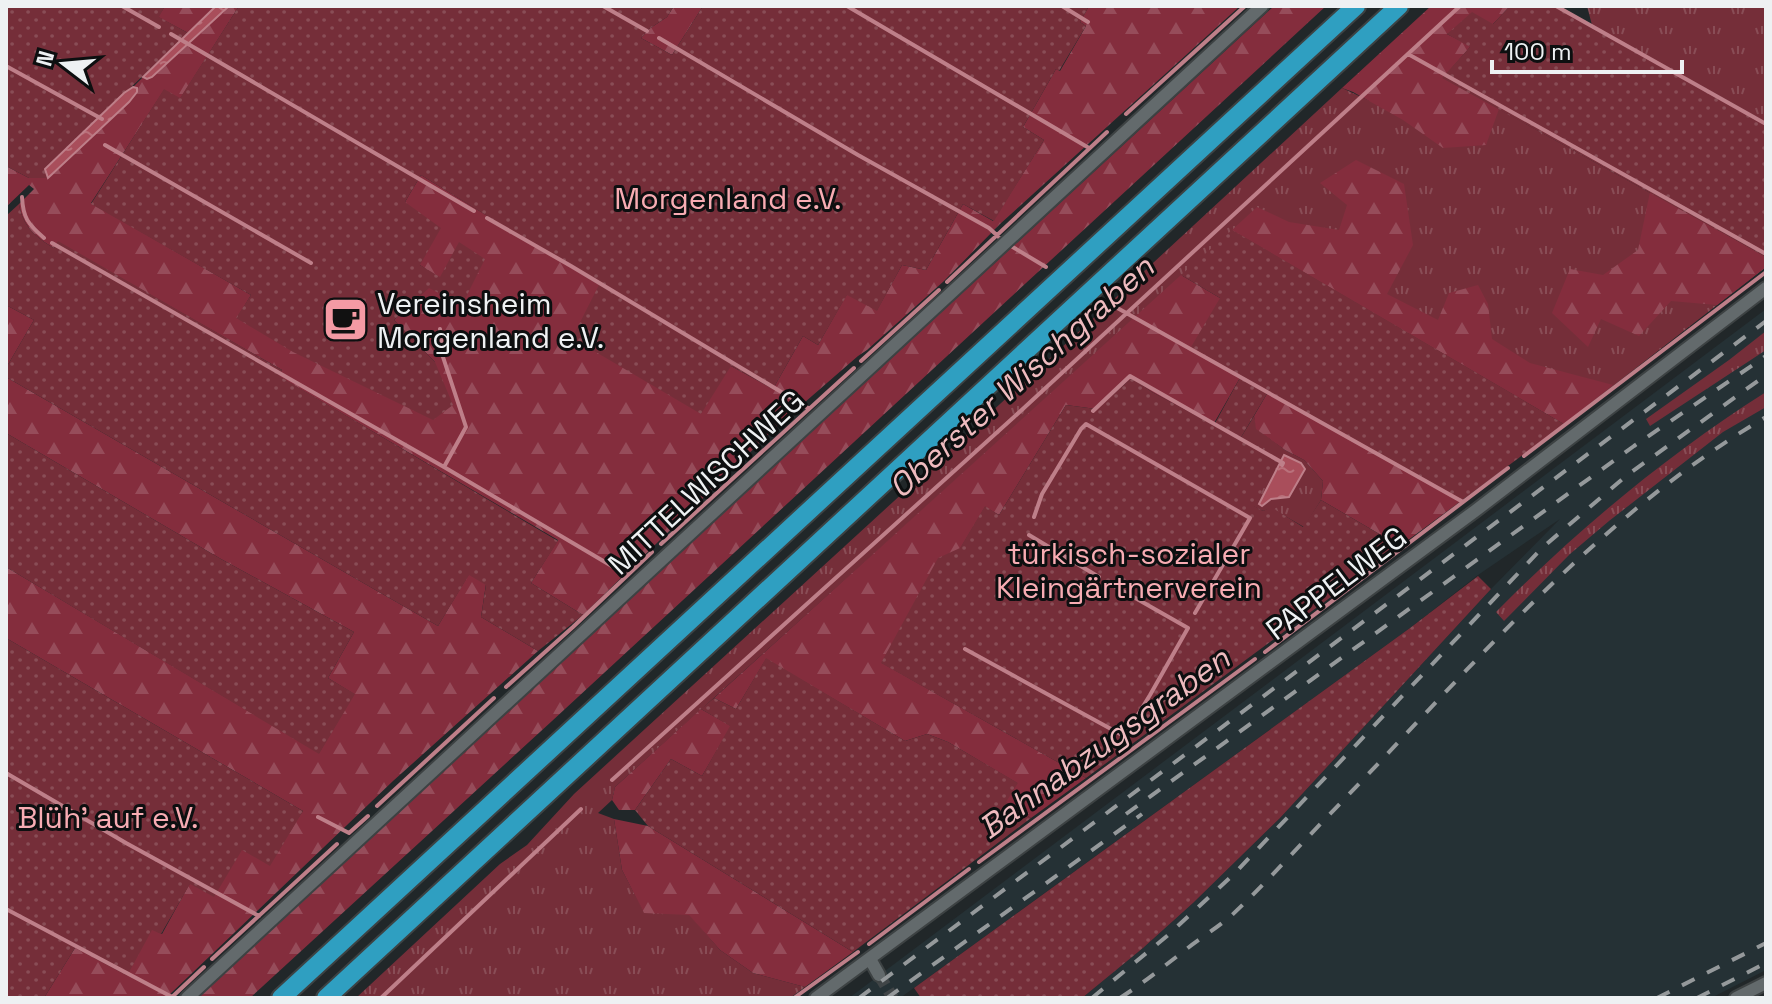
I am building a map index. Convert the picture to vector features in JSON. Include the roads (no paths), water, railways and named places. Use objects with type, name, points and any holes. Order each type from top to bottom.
[{"type":"highway","points":[[281,998],[1356,6]]},
{"type":"highway","points":[[326,998],[1399,6]]},
{"type":"street","name":"MITTELWISCHWEG","points":[[187,998],[1262,6]]},
{"type":"street","name":"PAPPELWEG","points":[[816,998],[1463,520],[1766,288]]},
{"type":"street","points":[[870,959],[879,975]]},
{"type":"street","points":[[1736,998],[1766,983]]},
{"type":"water","points":[[216,6],[229,6],[152,77],[143,77]]},
{"type":"water","points":[[133,87],[137,88],[137,92],[129,102],[48,178],[45,169]]},
{"type":"water","points":[[1284,455],[1301,463],[1305,469],[1289,497],[1271,499],[1262,506],[1259,504]]},
{"type":"waterway","points":[[122,6],[159,27]]},
{"type":"waterway","points":[[603,6],[647,31]]},
{"type":"waterway","points":[[847,6],[1089,148]]},
{"type":"waterway","points":[[1062,6],[1088,22]]},
{"type":"waterway","points":[[1126,114],[1245,6]]},
{"type":"waterway","name":"Oberster Wischgraben","points":[[612,780],[1014,417],[1460,6]]},
{"type":"waterway","points":[[1556,6],[1766,124]]},
{"type":"waterway","points":[[171,34],[474,211]]},
{"type":"waterway","points":[[659,38],[989,228],[1001,239]]},
{"type":"waterway","points":[[1408,54],[1766,254]]},
{"type":"waterway","points":[[6,66],[102,119]]},
{"type":"waterway","points":[[947,282],[1107,132]]},
{"type":"waterway","points":[[105,145],[311,263]]},
{"type":"waterway","points":[[22,197],[27,220],[44,238]]},
{"type":"waterway","points":[[487,218],[808,408]]},
{"type":"waterway","points":[[52,243],[627,575]]},
{"type":"waterway","points":[[1011,246],[1046,267]]},
{"type":"waterway","name":"Bahnabzugsgraben","points":[[1524,456],[1766,272]]},
{"type":"waterway","points":[[861,361],[939,290]]},
{"type":"waterway","points":[[1112,305],[1463,502]]},
{"type":"waterway","points":[[440,329],[443,357],[466,427],[444,467]]},
{"type":"waterway","points":[[661,544],[854,368]]},
{"type":"waterway","points":[[1093,411],[1130,376],[1282,465]]},
{"type":"waterway","points":[[1034,517],[1042,494],[1086,424],[1250,518],[1195,613]]},
{"type":"waterway","name":"Bahnabzugsgraben","points":[[1265,652],[1508,468]]},
{"type":"waterway","points":[[1029,535],[1099,577]]},
{"type":"waterway","points":[[506,687],[652,552]]},
{"type":"waterway","points":[[965,649],[1122,735],[1128,731],[1188,628],[1116,587]]},
{"type":"waterway","name":"Bahnabzugsgraben","points":[[979,862],[1255,659]]},
{"type":"waterway","points":[[377,806],[494,698]]},
{"type":"waterway","points":[[6,773],[259,916]]},
{"type":"waterway","name":"Oberster Wischgraben","points":[[381,998],[581,809]]},
{"type":"waterway","points":[[318,817],[349,833],[368,816]]},
{"type":"waterway","points":[[212,959],[337,844]]},
{"type":"waterway","name":"Bahnabzugsgraben","points":[[869,944],[969,869]]},
{"type":"waterway","points":[[6,909],[172,997]]},
{"type":"waterway","name":"Bahnabzugsgraben","points":[[794,998],[858,952]]},
{"type":"waterway","points":[[171,998],[204,967]]},
{"type":"tunnel","points":[[879,975],[893,998]]},
{"type":"railway","points":[[859,998],[1766,321]]},
{"type":"railway","points":[[1126,814],[1634,446],[1766,356]]},
{"type":"railway","points":[[1092,998],[1167,936],[1235,873],[1542,548],[1626,476],[1766,375]]},
{"type":"railway","points":[[1120,998],[1232,915],[1482,654],[1588,550],[1703,457],[1766,417]]},
{"type":"railway","points":[[887,998],[1142,814]]},
{"type":"railway","points":[[1657,998],[1766,943]]},
{"type":"railway","points":[[1697,998],[1766,963]]},
{"type":"place","name":"Vereinsheim Morgenland e.V.","points":[[346,320]]},
{"type":"park label","name":"Morgenland e.V.","points":[[728,198]]},
{"type":"park label","name":"türkisch-sozialer Kleingärtnerverein","points":[[1129,570]]},
{"type":"park label","name":"Blüh' auf e.V.","points":[[108,817]]}]
